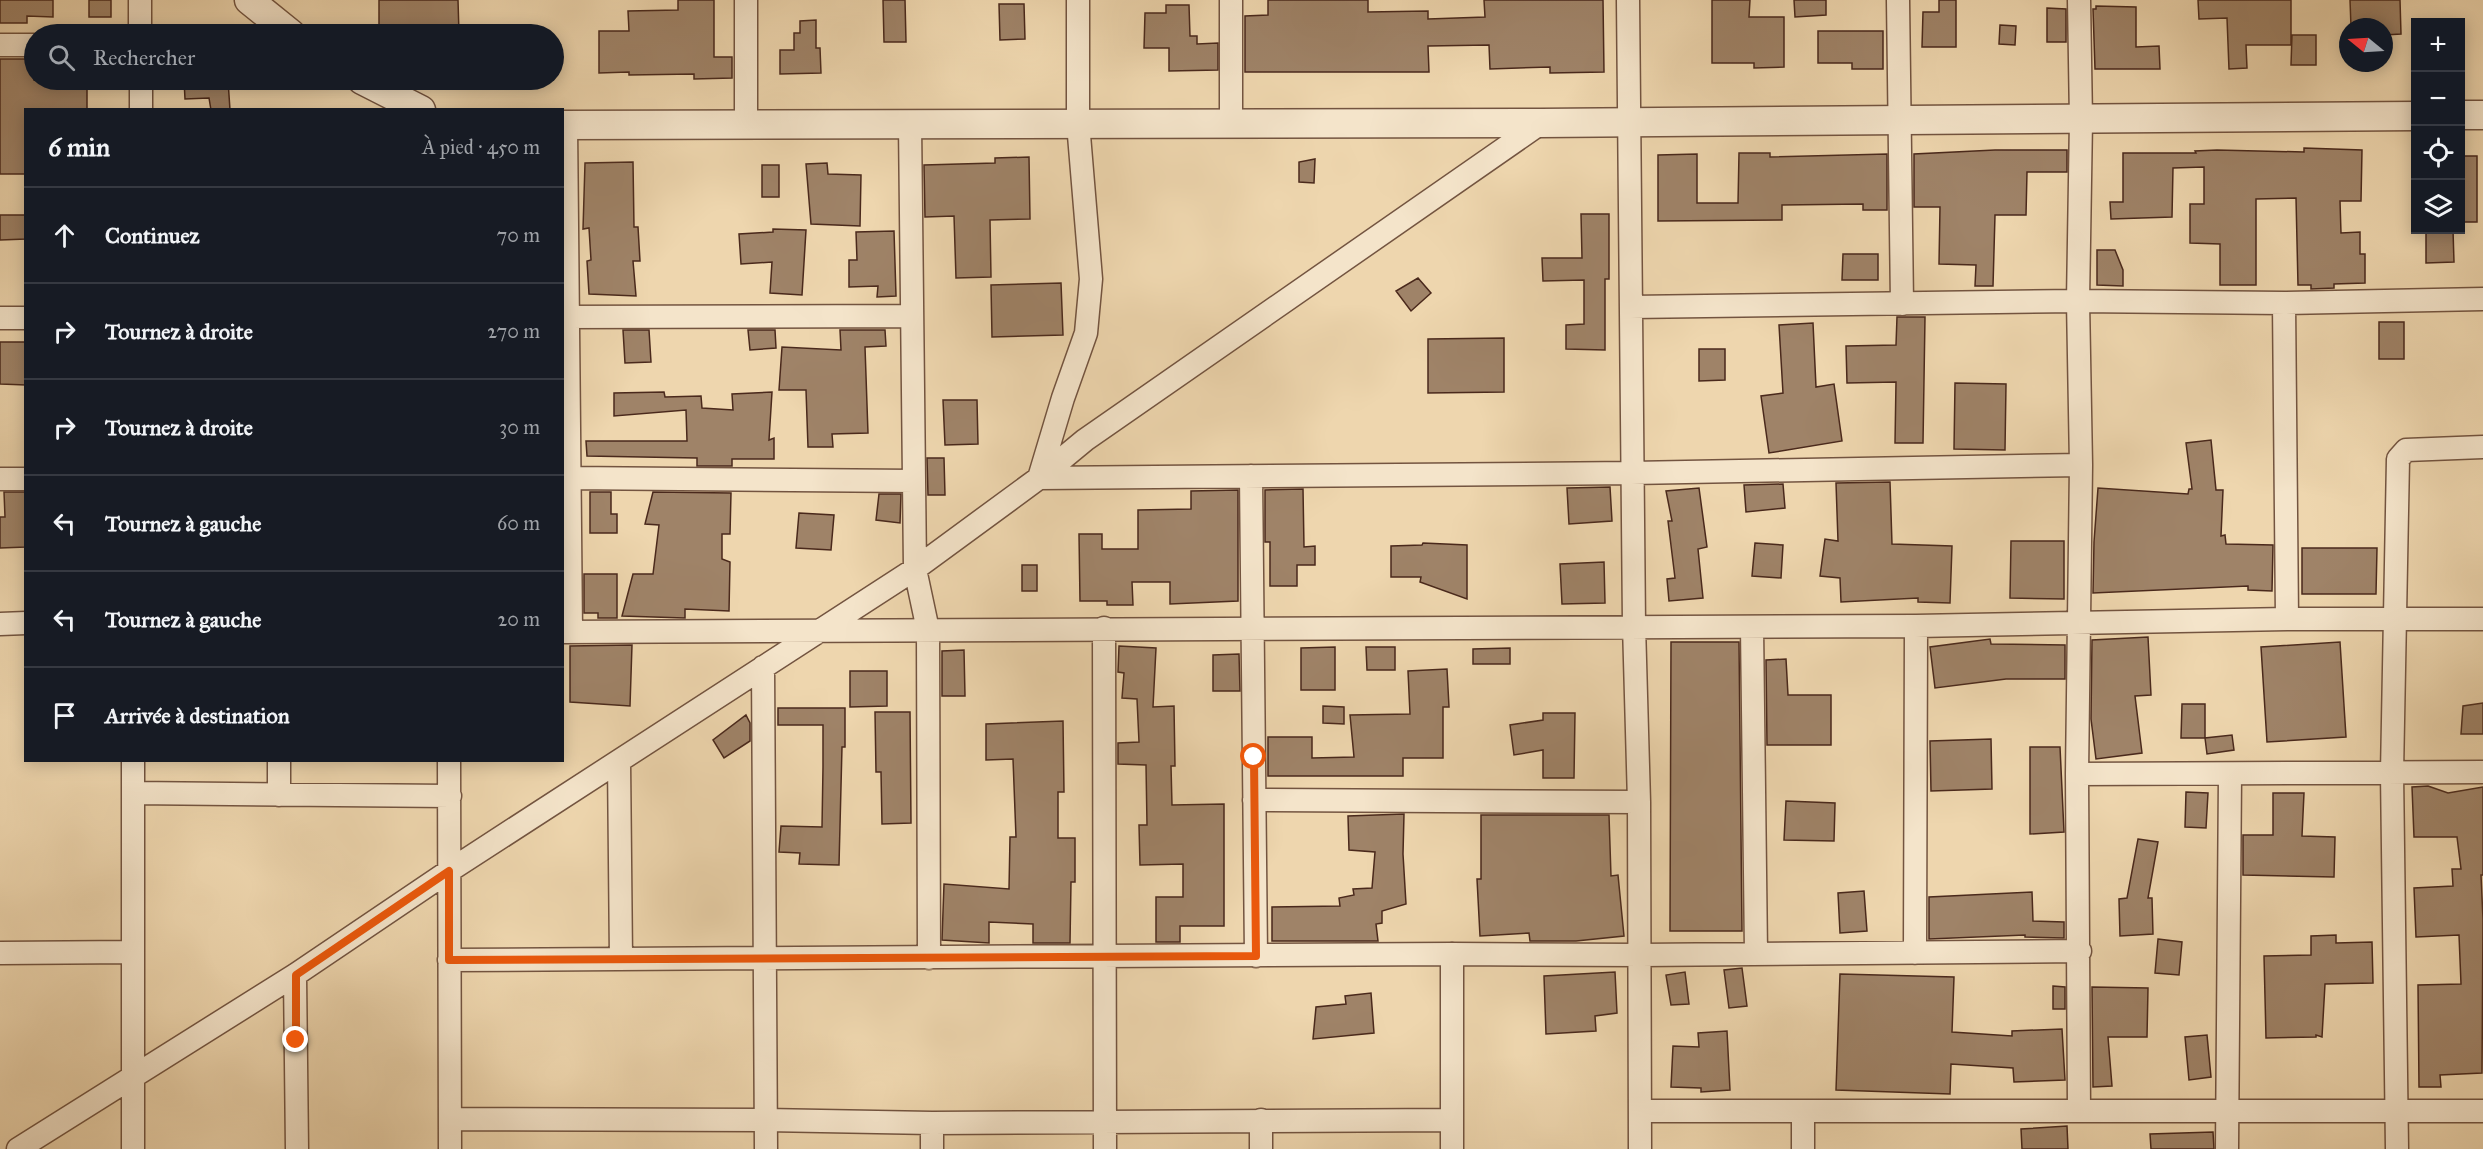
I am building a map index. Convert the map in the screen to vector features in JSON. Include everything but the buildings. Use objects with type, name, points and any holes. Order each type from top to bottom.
[{"type":"street","points":[[140,0],[140,24]]},
{"type":"street","points":[[249,0],[279,24]]},
{"type":"street","points":[[746,0],[746,124]]},
{"type":"street","points":[[1039,478],[1063,398],[1086,333],[1091,279],[1078,123],[1078,0]]},
{"type":"street","points":[[1231,0],[1231,122]]},
{"type":"street","points":[[1628,0],[1634,626],[1640,802],[1640,1149]]},
{"type":"street","points":[[1898,0],[1902,304]]},
{"type":"street","points":[[2079,0],[2081,120],[2078,301],[2081,465],[2077,774],[2080,951],[2079,1110]]},
{"type":"street","points":[[0,45],[24,45]]},
{"type":"street","points":[[141,90],[141,108]]},
{"type":"street","points":[[382,90],[417,108]]},
{"type":"street","points":[[2465,115],[2483,115]]},
{"type":"street","points":[[2411,116],[1541,123],[564,125],[565,317],[570,477],[567,632],[1253,627],[1916,626],[2287,619],[2483,619]]},
{"type":"street","points":[[910,123],[915,569],[928,630],[929,958]]},
{"type":"street","points":[[18,1149],[296,975],[449,871],[915,569],[1039,478],[1085,440],[1541,123]]},
{"type":"street","points":[[1631,308],[2078,301],[2284,303],[2483,298]]},
{"type":"street","points":[[2284,303],[2287,619]]},
{"type":"street","points":[[565,317],[912,316]]},
{"type":"street","points":[[0,318],[24,318]]},
{"type":"street","points":[[2397,1149],[2392,773],[2400,455],[2406,450],[2483,447]]},
{"type":"street","points":[[1039,478],[1632,473],[2081,465]]},
{"type":"street","points":[[1251,476],[1256,956]]},
{"type":"street","points":[[570,477],[914,481]]},
{"type":"street","points":[[0,479],[24,479]]},
{"type":"street","points":[[0,624],[24,623]]},
{"type":"street","points":[[1915,953],[1916,626]]},
{"type":"street","points":[[1752,627],[1756,953]]},
{"type":"street","points":[[1104,628],[1105,1149]]},
{"type":"street","points":[[763,667],[766,1149]]},
{"type":"street","points":[[619,761],[621,959]]},
{"type":"street","points":[[133,762],[133,1149]]},
{"type":"street","points":[[279,762],[279,795]]},
{"type":"street","points":[[450,762],[450,1149]]},
{"type":"street","points":[[2077,774],[2483,772]]},
{"type":"street","points":[[2227,1149],[2230,775]]},
{"type":"street","points":[[133,793],[450,796]]},
{"type":"street","points":[[1254,800],[1640,802]]},
{"type":"street","points":[[449,960],[2080,951]]},
{"type":"street","points":[[0,953],[133,952]]},
{"type":"street","points":[[1452,954],[1452,1149]]},
{"type":"street","points":[[296,975],[297,1149]]},
{"type":"street","points":[[1641,1111],[2483,1111]]},
{"type":"street","points":[[1803,1112],[1803,1149]]},
{"type":"street","points":[[450,1119],[932,1123],[1105,1120],[1452,1120]]},
{"type":"street","points":[[1261,1120],[1261,1149]]},
{"type":"street","points":[[932,1123],[932,1149]]},
{"type":"route","points":[[296,1040],[296,975],[449,871],[449,960],[1256,956],[1254,757]]}]
